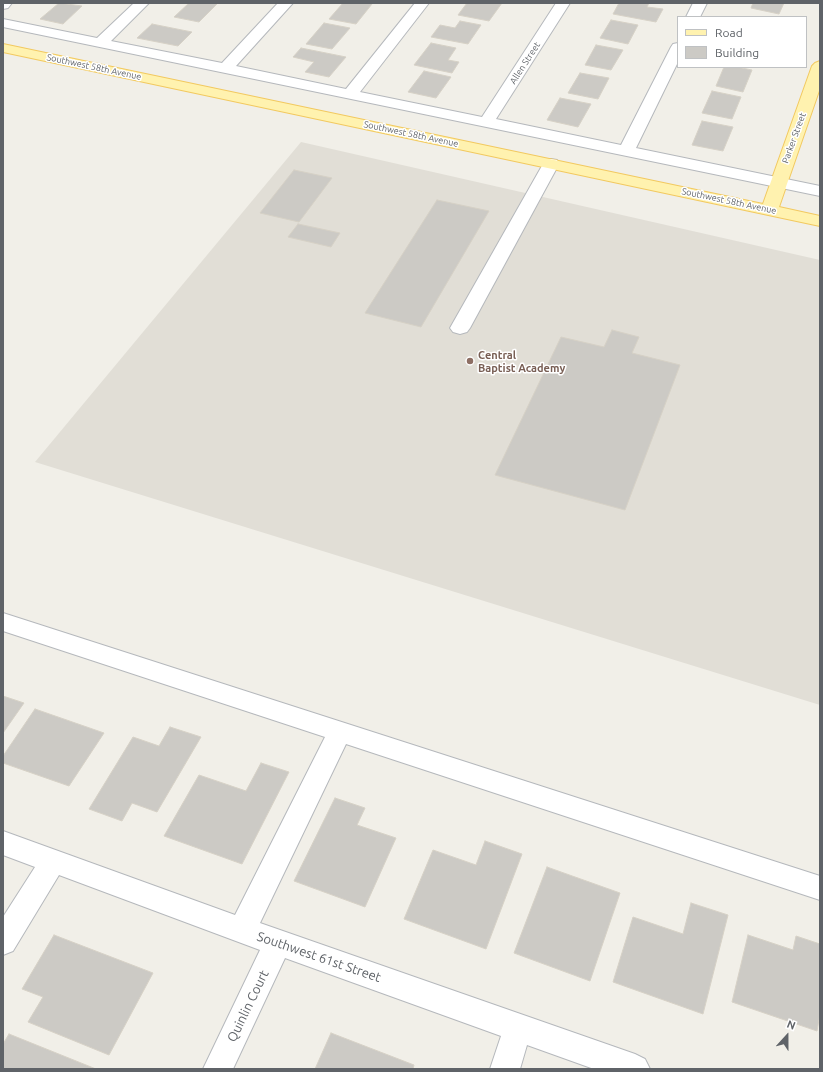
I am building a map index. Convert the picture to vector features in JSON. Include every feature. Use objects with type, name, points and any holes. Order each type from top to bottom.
[{"type":"main road","name":"Southwest 58th Avenue","points":[[3,48],[820,221]]},
{"type":"main road","name":"Parker Street","points":[[769,210],[820,66]]},
{"type":"street","points":[[100,43],[142,3]]},
{"type":"street","points":[[225,69],[286,3]]},
{"type":"street","points":[[350,94],[422,3]]},
{"type":"street","name":"Allen Street","points":[[486,122],[563,3]]},
{"type":"street","points":[[694,16],[700,3]]},
{"type":"street","points":[[3,23],[820,191]]},
{"type":"street","points":[[626,151],[677,49]]},
{"type":"street","points":[[460,328],[551,164]]},
{"type":"street","points":[[3,622],[820,888]]},
{"type":"street","points":[[242,930],[340,732]]},
{"type":"street","name":"Southwest 61st Street","points":[[3,843],[278,943],[635,1069]]},
{"type":"street","points":[[3,942],[53,861]]},
{"type":"street","name":"Quinlin Court","points":[[218,1069],[278,943]]},
{"type":"street","points":[[505,1069],[518,1028]]},
{"type":"shaded area","name":"Central Baptist Academy","points":[[301,142],[820,260],[820,705],[35,462]]},
{"type":"building","points":[[59,3],[82,6],[63,24],[40,19]]},
{"type":"building","points":[[189,3],[218,3],[199,22],[174,17]]},
{"type":"building","points":[[343,3],[372,4],[356,24],[329,19]]},
{"type":"building","points":[[467,3],[502,3],[489,21],[458,15]]},
{"type":"building","points":[[619,3],[649,3],[647,7],[663,9],[656,22],[613,14]]},
{"type":"building","points":[[753,3],[784,3],[779,14],[751,8]]},
{"type":"building","points":[[611,20],[638,25],[628,44],[600,38]]},
{"type":"building","points":[[460,21],[481,25],[468,44],[431,37],[440,25],[455,28]]},
{"type":"building","points":[[324,23],[350,28],[332,49],[306,44]]},
{"type":"building","points":[[152,24],[192,32],[178,46],[137,38]]},
{"type":"building","points":[[431,43],[456,48],[448,60],[459,62],[452,73],[414,65]]},
{"type":"building","points":[[596,45],[623,50],[611,70],[585,65]]},
{"type":"building","points":[[301,48],[346,57],[329,77],[305,72],[314,62],[293,57]]},
{"type":"building","points":[[724,68],[742,68],[752,70],[743,92],[716,86]]},
{"type":"building","points":[[424,71],[451,77],[436,98],[408,92]]},
{"type":"building","points":[[580,73],[609,78],[598,99],[568,93]]},
{"type":"building","points":[[712,91],[741,97],[732,119],[702,113]]},
{"type":"building","points":[[560,98],[591,104],[578,127],[547,120]]},
{"type":"building","points":[[702,121],[733,127],[723,151],[692,145]]},
{"type":"building","points":[[294,170],[332,178],[299,222],[260,213]]},
{"type":"building","points":[[437,200],[489,211],[421,327],[365,313]]},
{"type":"building","points":[[298,224],[340,233],[331,247],[288,237]]},
{"type":"building","points":[[612,330],[639,337],[632,353],[680,365],[625,510],[495,475],[561,337],[604,347]]},
{"type":"building","points":[[3,696],[24,703],[3,733]]},
{"type":"building","points":[[35,709],[104,733],[69,786],[3,763],[3,756]]},
{"type":"building","points":[[170,727],[201,737],[157,812],[132,803],[122,821],[89,809],[133,737],[159,746]]},
{"type":"building","points":[[261,763],[289,772],[242,864],[164,836],[199,775],[246,791]]},
{"type":"building","points":[[335,798],[365,808],[357,825],[396,838],[365,907],[294,881]]},
{"type":"building","points":[[485,841],[522,854],[486,949],[404,919],[433,850],[476,865]]},
{"type":"building","points":[[547,867],[620,893],[590,981],[514,953]]},
{"type":"building","points":[[691,903],[728,915],[703,1014],[613,982],[633,917],[683,934]]},
{"type":"building","points":[[54,935],[153,973],[109,1055],[28,1022],[43,997],[22,989]]},
{"type":"building","points":[[748,935],[793,950],[796,936],[820,944],[820,1014],[817,1031],[732,1002]]},
{"type":"building","points":[[331,1033],[414,1065],[413,1069],[315,1069]]},
{"type":"building","points":[[9,1034],[96,1069],[3,1069],[3,1044]]},
{"type":"place","name":"Central Baptist Academy","points":[[470,361]]}]
